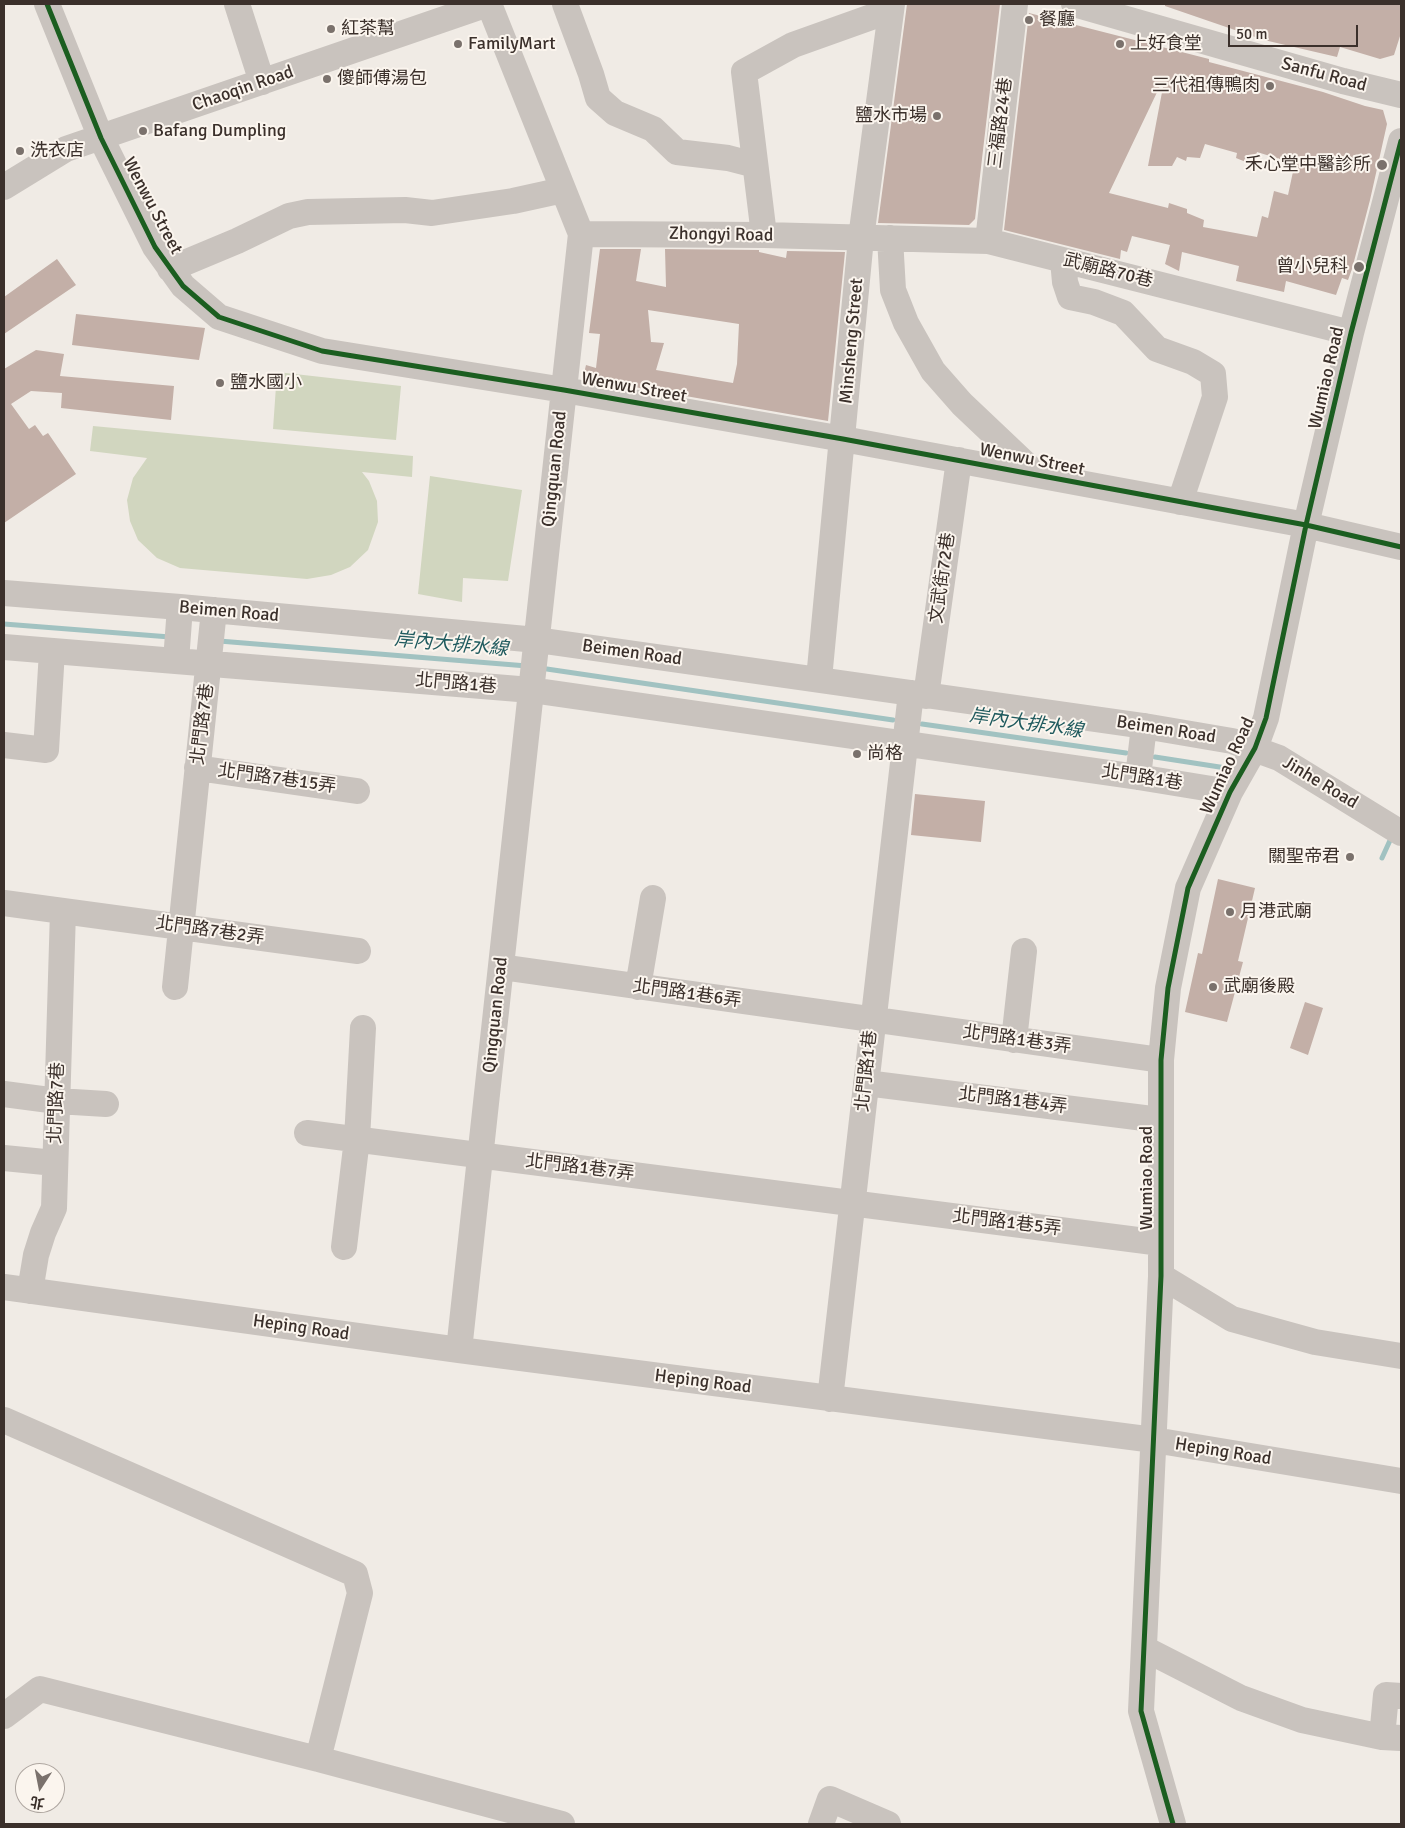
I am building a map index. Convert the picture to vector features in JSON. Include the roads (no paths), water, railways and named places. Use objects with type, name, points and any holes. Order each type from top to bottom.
[{"type":"street","name":"Wenwu Street","points":[[47,4],[100,138],[154,247],[183,286],[219,317],[322,351],[564,390],[959,460],[1306,525],[1401,547]]},
{"type":"street","points":[[238,4],[262,82]]},
{"type":"street","name":"Chaoqin Road","points":[[4,187],[66,149],[489,4]]},
{"type":"street","name":"Qingquan Road","points":[[459,1350],[581,234],[489,4]]},
{"type":"street","points":[[565,4],[598,98],[615,113],[653,129],[677,152],[728,158],[755,164]]},
{"type":"street","name":"三福路24巷","points":[[988,241],[1015,4]]},
{"type":"street","name":"Sanfu Road","points":[[1074,4],[1343,81],[1401,94]]},
{"type":"street","points":[[764,235],[744,72],[793,45],[891,7]]},
{"type":"street","name":"Minsheng Street","points":[[818,679],[862,238],[891,7]]},
{"type":"street","name":"Wumiao Road","points":[[1173,1824],[1141,1711],[1161,1276],[1161,1060],[1168,988],[1188,888],[1230,792],[1255,748],[1266,718],[1306,525],[1351,333],[1401,141]]},
{"type":"street","points":[[170,269],[237,241],[289,216],[308,212],[405,210],[432,213],[513,201],[563,190]]},
{"type":"street","name":"Zhongyi Road","points":[[581,234],[764,235],[862,238]]},
{"type":"street","name":"武廟路70巷","points":[[862,238],[988,241],[1351,333]]},
{"type":"street","points":[[890,238],[892,290],[906,323],[933,371],[962,404],[1037,475]]},
{"type":"street","points":[[1063,260],[1065,282],[1070,297],[1094,302],[1123,313],[1157,349],[1193,362],[1213,374],[1215,397],[1180,502]]},
{"type":"street","name":"文武街72巷","points":[[919,695],[959,460]]},
{"type":"street","name":"Beimen Road","points":[[4,593],[178,636],[212,639],[536,646],[818,679],[1144,726],[1232,741],[1255,748]]},
{"type":"street","name":"北門路1巷","points":[[4,647],[52,651],[178,636],[212,639],[531,685],[905,744],[1230,792]]},
{"type":"street","name":"北門路7巷","points":[[175,987],[212,639]]},
{"type":"street","points":[[4,745],[46,750],[52,651]]},
{"type":"street","name":"北門路1巷","points":[[830,1399],[905,744],[919,695]]},
{"type":"street","points":[[1138,777],[1144,726]]},
{"type":"street","name":"Jinhe Road","points":[[1255,748],[1298,769],[1392,827]]},
{"type":"street","name":"北門路7巷15弄","points":[[197,768],[356,791]]},
{"type":"street","points":[[638,987],[653,898]]},
{"type":"street","name":"北門路7巷2弄","points":[[4,903],[358,951]]},
{"type":"street","name":"北門路7巷","points":[[30,1291],[36,1255],[54,1208],[63,911]]},
{"type":"street","points":[[1014,1040],[1024,951]]},
{"type":"street","name":"北門路1巷6弄","points":[[501,967],[873,1020]]},
{"type":"street","name":"北門路1巷3弄","points":[[873,1020],[1161,1060]]},
{"type":"street","points":[[344,1247],[357,1139],[363,1028]]},
{"type":"street","name":"北門路1巷4弄","points":[[866,1083],[1160,1120]]},
{"type":"street","points":[[4,1094],[57,1101],[106,1104]]},
{"type":"street","name":"北門路1巷7弄","points":[[307,1133],[852,1203]]},
{"type":"street","points":[[4,1158],[56,1163]]},
{"type":"street","name":"北門路1巷5弄","points":[[852,1203],[1161,1243]]},
{"type":"street","points":[[1161,1276],[1232,1319],[1315,1342],[1401,1356]]},
{"type":"street","name":"Heping Road","points":[[4,1287],[459,1350],[1154,1440],[1401,1481]]},
{"type":"street","points":[[4,1420],[355,1574],[360,1593],[318,1759]]},
{"type":"street","points":[[1145,1649],[1241,1698],[1302,1720],[1391,1738],[1394,1696]]},
{"type":"street","points":[[4,1716],[40,1689],[318,1759],[562,1824]]},
{"type":"street","points":[[821,1824],[830,1799],[888,1824]]},
{"type":"waterway","name":"岸內大排水線","points":[[4,624],[170,637]]},
{"type":"waterway","name":"岸內大排水線","points":[[219,641],[527,666]]},
{"type":"waterway","name":"岸內大排水線","points":[[540,668],[893,720]]},
{"type":"waterway","name":"岸內大排水線","points":[[922,724],[1126,753]]},
{"type":"waterway","name":"岸內大排水線","points":[[1155,757],[1226,768]]},
{"type":"waterway","name":"岸內大排水線","points":[[1382,858],[1392,836]]},
{"type":"place","name":"餐廳","points":[[1029,20]]},
{"type":"place","name":"紅茶幫","points":[[331,29]]},
{"type":"place","name":"FamilyMart","points":[[458,44]]},
{"type":"place","name":"上好食堂","points":[[1120,44]]},
{"type":"place","name":"傻師傅湯包","points":[[327,79]]},
{"type":"place","name":"三代祖傳鴨肉","points":[[1270,86]]},
{"type":"place","name":"鹽水市場","points":[[937,116]]},
{"type":"place","name":"Bafang Dumpling","points":[[143,131]]},
{"type":"place","name":"洗衣店","points":[[20,151]]},
{"type":"place","name":"禾心堂中醫診所","points":[[1382,165]]},
{"type":"place","name":"曾小兒科","points":[[1359,267]]},
{"type":"place","name":"鹽水國小","points":[[220,383]]},
{"type":"place","name":"尚格","points":[[857,754]]},
{"type":"place","name":"關聖帝君","points":[[1350,857]]},
{"type":"place","name":"月港武廟","points":[[1230,912]]},
{"type":"place","name":"武廟後殿","points":[[1213,987]]}]
